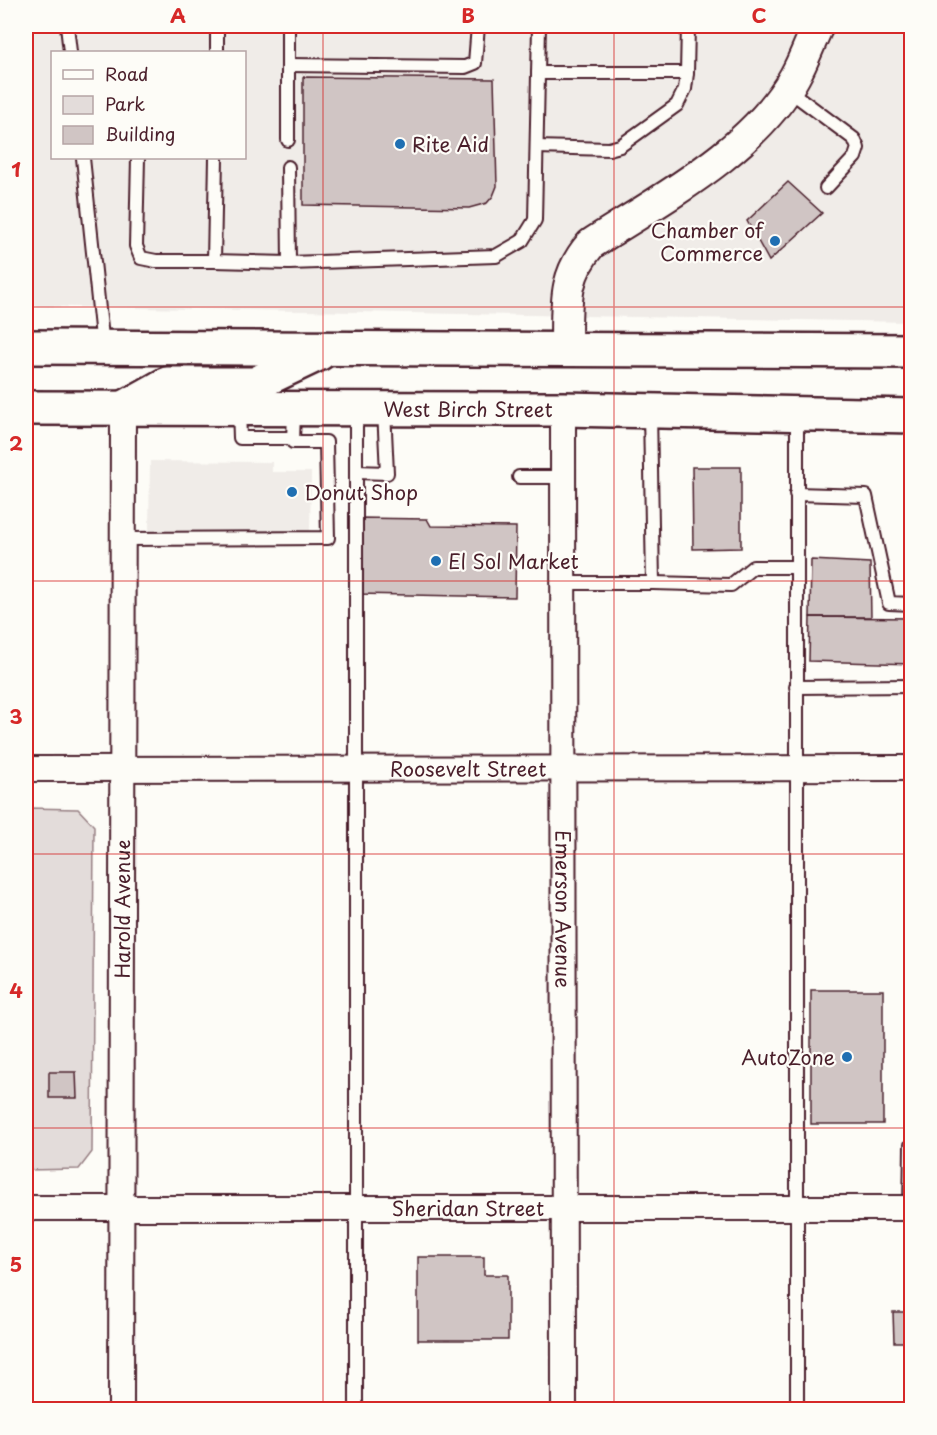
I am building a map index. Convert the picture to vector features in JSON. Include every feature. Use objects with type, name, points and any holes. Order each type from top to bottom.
[{"type":"main road","points":[[26,347],[912,351]]},
{"type":"main road","points":[[123,409],[167,384],[255,384],[327,350]]},
{"type":"main road","name":"West Birch Street","points":[[26,408],[239,409],[294,423],[370,409],[650,410],[912,416]]},
{"type":"street","points":[[566,351],[568,286],[576,261],[591,244],[705,171],[752,129],[795,76],[818,26]]},
{"type":"street","name":"Harold Avenue","points":[[121,1410],[123,409]]},
{"type":"street","name":"Emerson Avenue","points":[[563,409],[564,1410]]},
{"type":"street","name":"Roosevelt Street","points":[[26,769],[912,768]]},
{"type":"street","name":"Sheridan Street","points":[[26,1208],[911,1208]]},
{"type":"lane","points":[[67,26],[70,51]]},
{"type":"lane","points":[[217,26],[217,51]]},
{"type":"lane","points":[[288,26],[288,140]]},
{"type":"lane","points":[[288,65],[465,67],[475,63],[478,26]]},
{"type":"lane","points":[[138,159],[136,246],[141,258],[156,261],[289,263],[496,256],[522,242],[535,220],[539,26]]},
{"type":"lane","points":[[537,147],[609,149],[620,146],[677,105],[685,89],[688,26]]},
{"type":"lane","points":[[538,73],[687,74]]},
{"type":"lane","points":[[786,89],[854,139],[858,148],[855,157],[826,188]]},
{"type":"lane","points":[[83,159],[103,348]]},
{"type":"lane","points":[[214,261],[216,159]]},
{"type":"lane","points":[[288,167],[289,263]]},
{"type":"lane","points":[[356,472],[387,473],[370,409]]},
{"type":"lane","points":[[356,1410],[356,472],[370,409]]},
{"type":"lane","points":[[650,410],[653,583]]},
{"type":"lane","points":[[796,412],[797,1410]]},
{"type":"lane","points":[[123,539],[328,538],[326,442],[294,442],[294,423]]},
{"type":"lane","points":[[519,477],[563,477]]},
{"type":"lane","points":[[796,494],[866,496],[890,603],[912,604]]},
{"type":"lane","points":[[563,584],[730,585],[753,567],[795,567]]},
{"type":"lane","points":[[796,687],[912,686]]},
{"type":"lane","points":[[911,1145],[911,1208]]},
{"type":"shaded area","points":[[26,26],[911,26],[911,322],[26,306]]},
{"type":"shaded area","points":[[150,461],[272,462],[272,472],[311,472],[310,533],[149,531]]},
{"type":"green space","points":[[26,808],[78,809],[94,826],[92,1152],[79,1169],[26,1170]]},
{"type":"building","name":"Rite Aid","points":[[303,77],[494,79],[497,186],[493,196],[487,203],[469,208],[303,205]]},
{"type":"building","name":"Chamber of Commerce","points":[[788,182],[822,213],[769,261],[747,221]]},
{"type":"building","points":[[692,467],[741,467],[741,548],[693,549]]},
{"type":"building","name":"El Sol Market","points":[[358,518],[427,519],[431,526],[516,527],[515,597],[357,594]]},
{"type":"building","points":[[811,560],[870,563],[871,617],[810,617]]},
{"type":"building","points":[[810,617],[912,618],[912,664],[809,661]]},
{"type":"building","name":"AutoZone","points":[[811,990],[883,990],[883,1124],[811,1124]]},
{"type":"building","points":[[49,1072],[76,1072],[77,1098],[49,1098]]},
{"type":"building","points":[[418,1257],[484,1257],[484,1275],[508,1275],[508,1340],[418,1340]]},
{"type":"building","points":[[893,1312],[912,1312],[912,1342],[894,1342]]},
{"type":"place","name":"Rite Aid","points":[[400,144]]},
{"type":"place","name":"Chamber of Commerce","points":[[775,241]]},
{"type":"place","name":"Donut Shop","points":[[292,492]]},
{"type":"place","name":"El Sol Market","points":[[436,561]]},
{"type":"place","name":"AutoZone","points":[[847,1057]]}]
